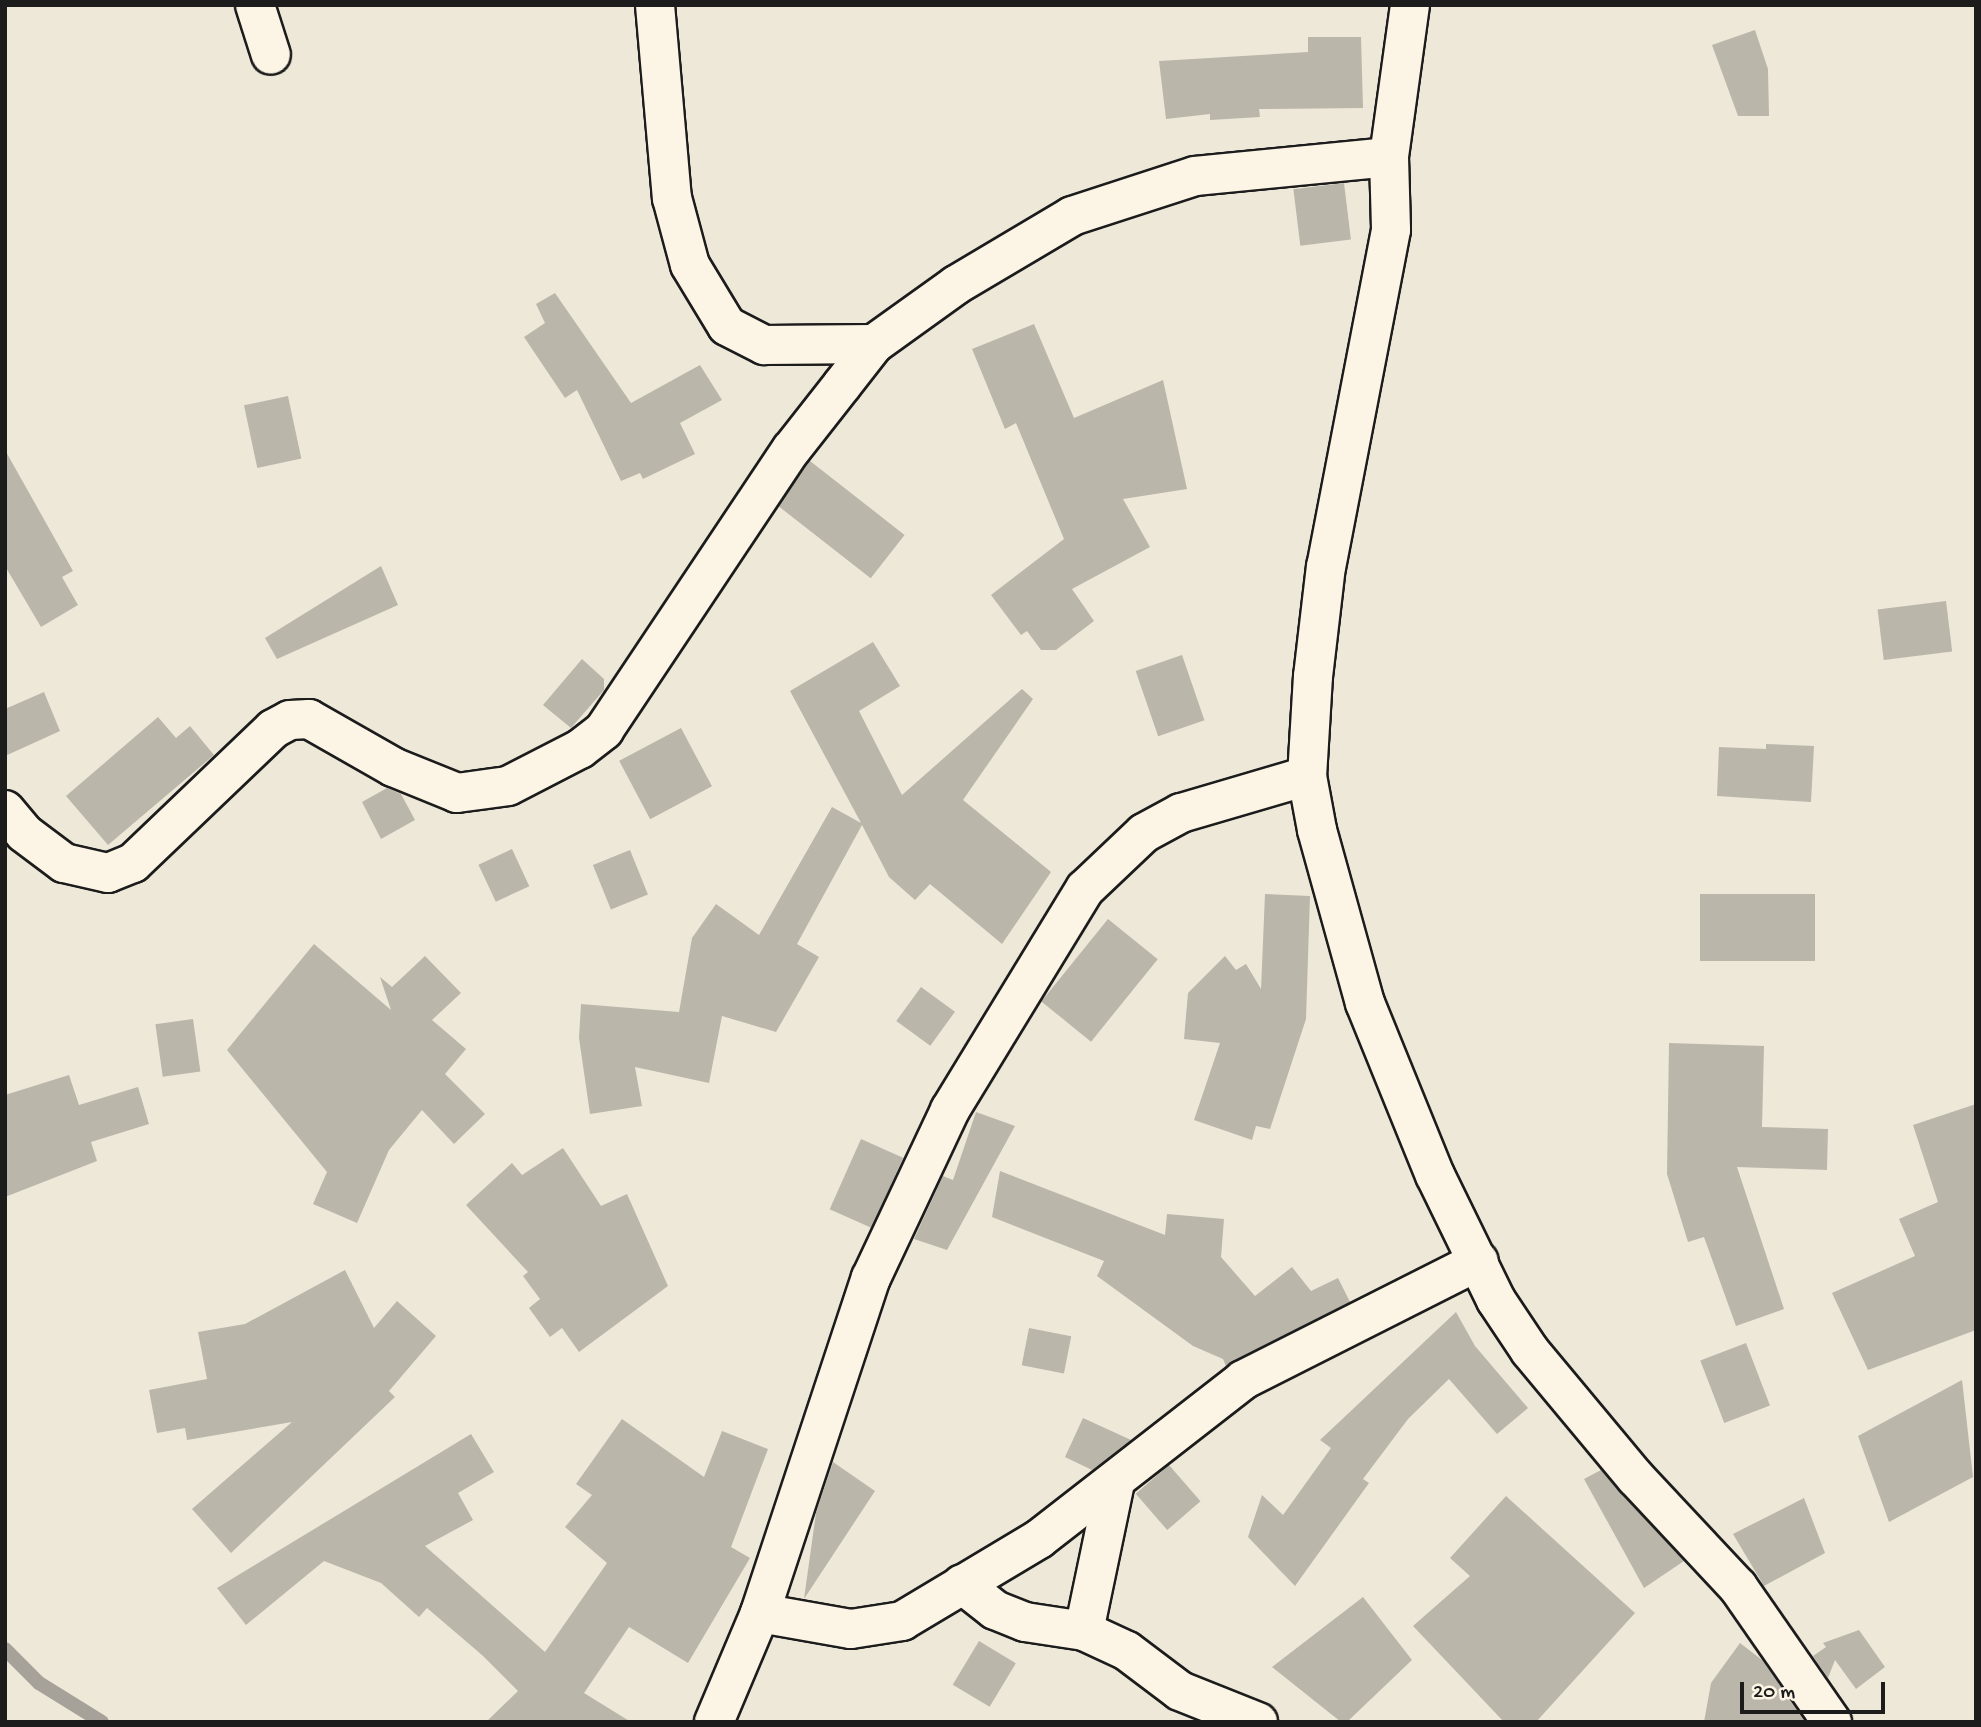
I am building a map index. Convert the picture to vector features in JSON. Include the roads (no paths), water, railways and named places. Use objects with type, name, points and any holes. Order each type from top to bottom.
[{"type":"street","points":[[255,5],[271,55]]},
{"type":"street","points":[[656,5],[672,198],[690,265],[727,326],[764,345],[874,344]]},
{"type":"street","points":[[1410,5],[1389,157],[1391,230],[1326,566],[1307,776],[1317,830],[1365,1003],[1435,1175],[1496,1300],[1530,1350],[1654,1499],[1738,1587],[1832,1722]]},
{"type":"street","points":[[5,810],[24,833],[64,863],[108,873],[133,863],[273,729],[290,720],[310,719],[393,767],[457,793],[508,786],[580,749],[604,730],[791,450],[874,344],[956,285],[1072,216],[1195,176],[1389,157]]},
{"type":"street","points":[[714,1722],[760,1613],[871,1278],[950,1110],[1084,889],[1144,833],[1181,813],[1307,776]]},
{"type":"street","points":[[760,1613],[851,1629],[902,1621],[1039,1539],[1243,1380],[1479,1261]]},
{"type":"street","points":[[1084,1631],[1115,1482]]},
{"type":"street","points":[[962,1584],[995,1610],[1025,1622],[1084,1631],[1127,1651],[1180,1691],[1258,1722]]},
{"type":"waterway","points":[[5,1649],[39,1683],[102,1722]]}]
